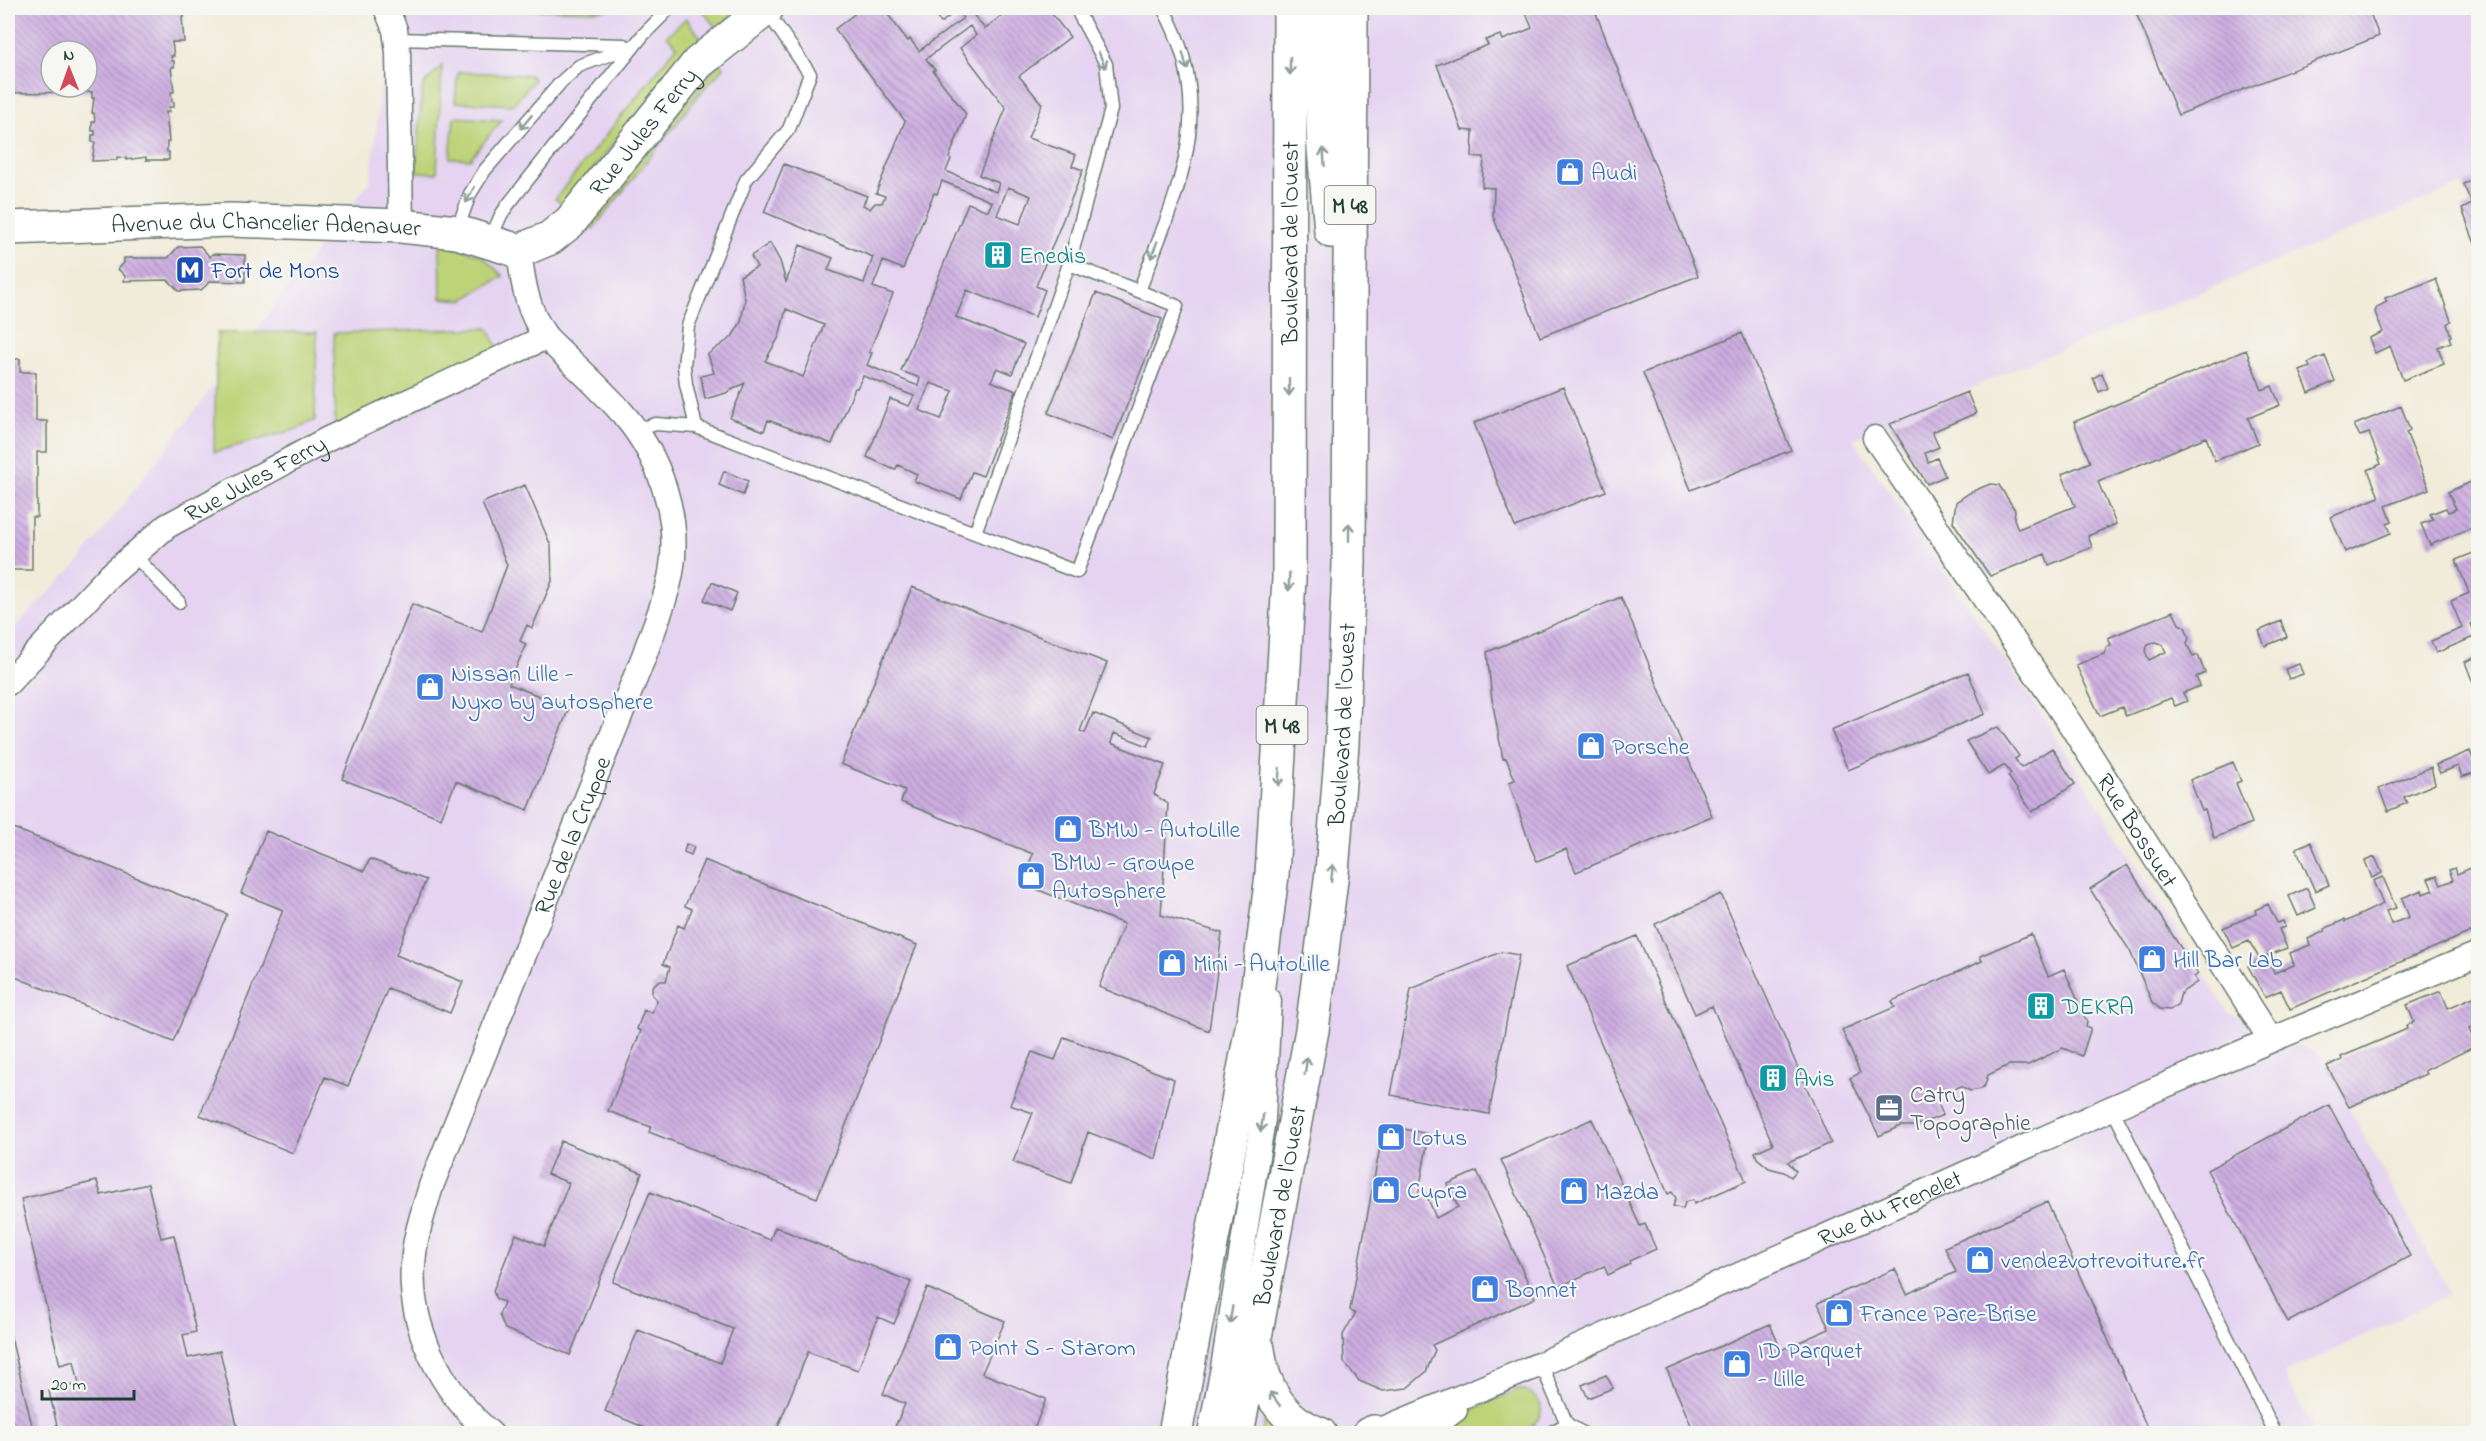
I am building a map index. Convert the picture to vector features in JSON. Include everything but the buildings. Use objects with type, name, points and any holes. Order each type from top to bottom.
[{"type":"main road","name":"Rue Jules Ferry","points":[[504,246],[550,238],[570,222],[698,63],[766,8]]},
{"type":"main road","name":"Boulevard de l'Ouest","points":[[1175,1434],[1254,1017],[1272,875],[1289,579],[1290,8]]},
{"type":"main road","points":[[1319,8],[1324,149],[1348,403]]},
{"type":"main road","name":"Boulevard de l'Ouest","points":[[1237,1434],[1302,1090],[1332,872],[1346,663],[1349,564],[1351,8]]},
{"type":"main road","name":"Avenue du Chancelier Adenauer","points":[[8,228],[231,220],[401,226],[457,232],[504,246]]},
{"type":"main road","points":[[1257,1330],[1260,1367],[1269,1392],[1300,1425],[1320,1434]]},
{"type":"street","points":[[386,8],[397,39],[399,66],[401,226]]},
{"type":"street","name":"Rue de la Cruppe","points":[[491,1434],[465,1410],[441,1376],[431,1355],[417,1314],[413,1293],[414,1254],[431,1186],[616,727],[668,586],[673,543],[670,507],[654,464],[636,430],[546,337],[537,324],[504,246]]},
{"type":"street","name":"Rue Jules Ferry","points":[[8,683],[99,585],[151,538],[185,515],[328,439],[546,337]]},
{"type":"street","name":"Rue Bossuet","points":[[1875,438],[2069,722],[2271,1040]]},
{"type":"street","name":"Boulevard de l'Ouest","points":[[1210,1434],[1223,1368],[1263,1119],[1267,1069],[1272,875]]},
{"type":"street","points":[[2271,1040],[2478,954]]},
{"type":"street","name":"Rue du Frenelet","points":[[1371,1433],[1542,1364],[2112,1108],[2271,1040]]},
{"type":"street","name":"Rue du Frenelet","points":[[1423,1434],[1456,1409],[1509,1378]]},
{"type":"lane","points":[[504,246],[501,215],[634,45],[670,8]]},
{"type":"lane","points":[[696,427],[686,384],[684,345],[688,326],[746,180],[789,129],[810,74],[766,8]]},
{"type":"lane","points":[[975,533],[1069,264],[1111,109],[1106,64],[1079,14],[1080,8]]},
{"type":"lane","points":[[1139,291],[1177,189],[1190,129],[1191,88],[1187,68],[1175,31],[1163,8]]},
{"type":"lane","points":[[397,39],[634,45]]},
{"type":"lane","points":[[457,232],[470,194],[485,170],[561,82],[579,66],[634,45]]},
{"type":"lane","points":[[636,430],[656,424],[696,427],[1077,572],[1177,306],[1069,264]]},
{"type":"lane","points":[[133,554],[179,602]]},
{"type":"lane","points":[[2112,1108],[2276,1434]]},
{"type":"lane","points":[[1542,1364],[1567,1424],[1584,1434]]},
{"type":"lane","points":[[1548,1434],[1567,1424]]},
{"type":"shaded area","points":[[389,8],[2478,8],[2478,178],[2038,359],[1853,439],[2039,710],[2228,1013],[2320,1055],[2450,1294],[2284,1374],[2315,1433],[8,1434],[8,634],[80,561],[371,180]]},
{"type":"green space","points":[[430,8],[617,8],[594,11]]},
{"type":"green space","points":[[701,8],[743,8],[716,28]]},
{"type":"green space","points":[[686,18],[701,38],[690,48],[564,205],[555,199],[677,46],[667,36]]},
{"type":"green space","points":[[720,62],[724,68],[706,86],[593,229],[587,225]]},
{"type":"green space","points":[[442,66],[437,173],[416,172],[422,90],[425,83]]},
{"type":"green space","points":[[458,72],[530,75],[534,80],[513,105],[455,102]]},
{"type":"green space","points":[[454,117],[502,120],[470,159],[450,158]]},
{"type":"green space","points":[[440,241],[482,256],[503,276],[463,300],[441,298]]},
{"type":"green space","points":[[488,328],[499,350],[335,427],[334,333]]},
{"type":"green space","points":[[317,332],[315,420],[294,430],[214,452],[217,333]]},
{"type":"green space","points":[[1519,1389],[1536,1397],[1541,1409],[1536,1422],[1521,1433],[1438,1434],[1470,1411]]},
{"type":"green space","points":[[1271,1413],[1290,1434],[1262,1434],[1265,1417]]},
{"type":"place","name":"Audi","points":[[1570,172]]},
{"type":"place","name":"Enedis","points":[[998,255]]},
{"type":"place","name":"Fort de Mons","points":[[190,270]]},
{"type":"place","name":"Nissan Lille - Nyxo by autosphere","points":[[430,687]]},
{"type":"place","name":"Porsche","points":[[1591,746]]},
{"type":"place","name":"BMW - AutoLille","points":[[1068,829]]},
{"type":"place","name":"BMW - Groupe Autosphere","points":[[1031,876]]},
{"type":"place","name":"Hill Bar Lab","points":[[2152,959]]},
{"type":"place","name":"Mini - AutoLille","points":[[1172,963]]},
{"type":"place","name":"DEKRA","points":[[2041,1006]]},
{"type":"place","name":"Avis","points":[[1773,1078]]},
{"type":"place","name":"Catry Topographie","points":[[1889,1108]]},
{"type":"place","name":"Lotus","points":[[1391,1137]]},
{"type":"place","name":"Cupra","points":[[1386,1190]]},
{"type":"place","name":"Mazda","points":[[1574,1191]]},
{"type":"place","name":"vendezvotrevoiture.fr","points":[[1980,1260]]},
{"type":"place","name":"Bonnet","points":[[1485,1289]]},
{"type":"place","name":"France Pare-Brise","points":[[1839,1313]]},
{"type":"place","name":"Point S - Starom","points":[[948,1347]]},
{"type":"place","name":"ID Parquet - Lille","points":[[1737,1364]]}]
